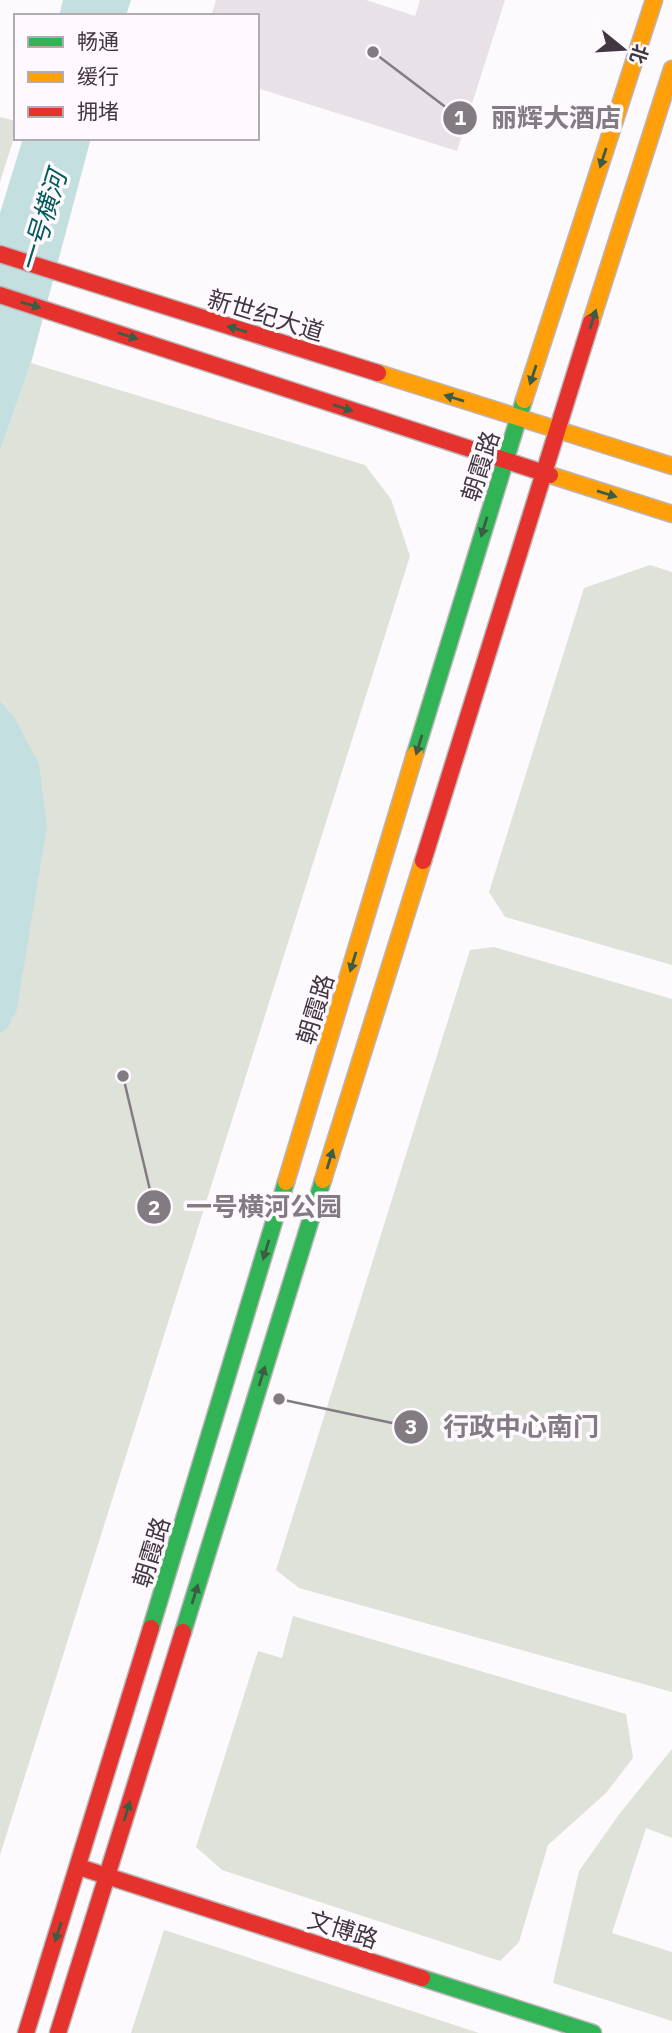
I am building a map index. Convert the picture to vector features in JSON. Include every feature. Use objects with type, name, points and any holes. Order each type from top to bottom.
[{"type":"main road","name":"朝霞路","points":[[26,2033],[79,1867],[504,461],[654,0]]},
{"type":"main road","points":[[58,2033],[543,474],[672,69]]},
{"type":"main road","name":"新世纪大道","points":[[0,254],[557,430]]},
{"type":"main road","points":[[0,295],[672,514]]},
{"type":"main road","points":[[557,430],[672,466]]},
{"type":"main road","name":"文博路","points":[[79,1867],[593,2033]]},
{"type":"shaded area","points":[[0,117],[14,120],[14,137],[0,182]]},
{"type":"shaded area","points":[[31,363],[365,465],[391,499],[410,556],[0,1855],[0,1034],[7,1029],[13,715],[0,701],[0,451]]},
{"type":"shaded area","points":[[650,565],[672,572],[672,965],[505,917],[489,892],[584,588]]},
{"type":"shaded area","points":[[494,947],[672,999],[672,1692],[299,1588],[276,1570],[470,950]]},
{"type":"shaded area","points":[[293,1616],[626,1714],[633,1758],[606,1793],[548,1845],[519,1942],[500,1961],[222,1870],[196,1847],[258,1651],[282,1658]]},
{"type":"shaded area","points":[[672,1749],[672,1838],[646,1828],[612,1933],[672,1952],[672,2021],[553,1983],[579,1871],[620,1813]]},
{"type":"shaded area","points":[[164,1930],[479,2033],[131,2033]]},
{"type":"water","points":[[63,0],[131,0],[127,14],[60,14]]},
{"type":"water","name":"一号横河","points":[[22,140],[90,140],[31,363],[0,451],[0,213]]},
{"type":"water","points":[[0,701],[13,715],[39,764],[47,826],[17,1009],[7,1029],[0,1034]]},
{"type":"building","points":[[216,0],[366,0],[415,16],[420,0],[505,0],[457,151],[259,89],[259,14],[212,14]]},
{"type":"traffic: fast","points":[[415,754],[524,400]]},
{"type":"traffic: fast","points":[[183,1632],[323,1180]]},
{"type":"traffic: fast","points":[[151,1628],[286,1182]]},
{"type":"traffic: fast","points":[[422,1978],[593,2033]]},
{"type":"traffic: slow","points":[[524,400],[654,0]]},
{"type":"traffic: slow","points":[[591,322],[672,69]]},
{"type":"traffic: slow","points":[[378,373],[672,466]]},
{"type":"traffic: slow","points":[[550,475],[672,514]]},
{"type":"traffic: slow","points":[[286,1182],[415,754]]},
{"type":"traffic: slow","points":[[323,1180],[423,861]]},
{"type":"traffic: jam","points":[[0,254],[378,373]]},
{"type":"traffic: jam","points":[[0,295],[550,475]]},
{"type":"traffic: jam","points":[[423,861],[591,322]]},
{"type":"traffic: jam","points":[[26,2033],[151,1628]]},
{"type":"traffic: jam","points":[[58,2033],[183,1632]]},
{"type":"traffic: jam","points":[[82,1868],[422,1978]]},
{"type":"place","name":"丽辉大酒店","points":[[373,52]]},
{"type":"place","name":"一号横河公园","points":[[123,1076]]},
{"type":"place","name":"行政中心南门","points":[[279,1399]]}]
